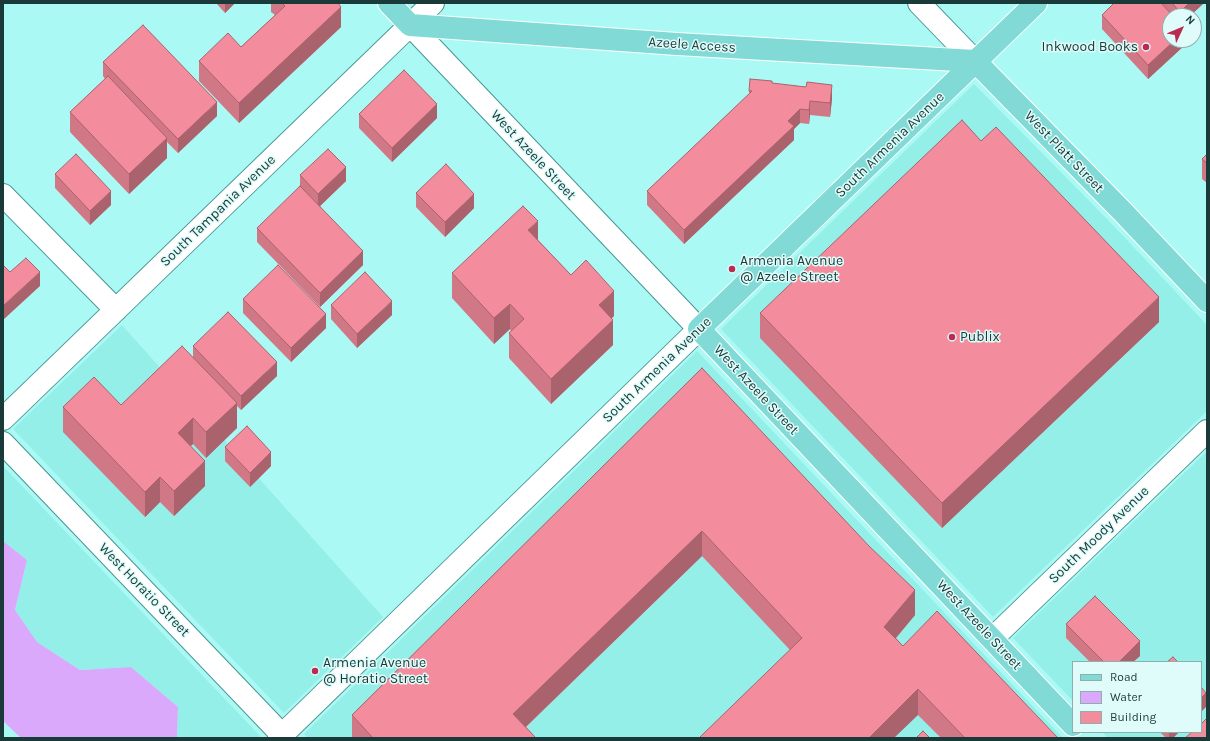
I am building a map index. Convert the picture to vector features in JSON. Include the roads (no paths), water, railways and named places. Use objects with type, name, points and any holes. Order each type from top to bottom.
[{"type":"main road","name":"West Azeele Street","points":[[389,3],[410,25]]},
{"type":"main road","name":"South Armenia Avenue","points":[[699,329],[1036,3]]},
{"type":"main road","name":"Azeele Access","points":[[410,25],[677,44],[975,61]]},
{"type":"main road","name":"West Platt Street","points":[[975,61],[1121,210],[1207,301]]},
{"type":"main road","name":"West Azeele Street","points":[[699,329],[1072,725]]},
{"type":"street","name":"South Tampania Avenue","points":[[3,419],[433,3]]},
{"type":"street","name":"West Platt Street","points":[[919,3],[975,61]]},
{"type":"street","name":"West Azeele Street","points":[[410,25],[699,329]]},
{"type":"street","points":[[3,195],[116,310]]},
{"type":"street","name":"South Armenia Avenue","points":[[282,737],[699,329]]},
{"type":"street","name":"South Moody Avenue","points":[[992,639],[1207,431]]},
{"type":"street","name":"West Horatio Street","points":[[3,443],[282,737]]},
{"type":"water","points":[[3,541],[27,560],[15,610],[37,642],[80,670],[131,667],[178,707],[177,738],[21,738],[3,721]]},
{"type":"place","name":"Inkwood Books","points":[[1146,47]]},
{"type":"place","name":"Armenia Avenue @ Azeele Street","points":[[732,269]]},
{"type":"place","name":"Publix","points":[[952,337]]},
{"type":"place","name":"Armenia Avenue @ Horatio Street","points":[[315,671]]}]
